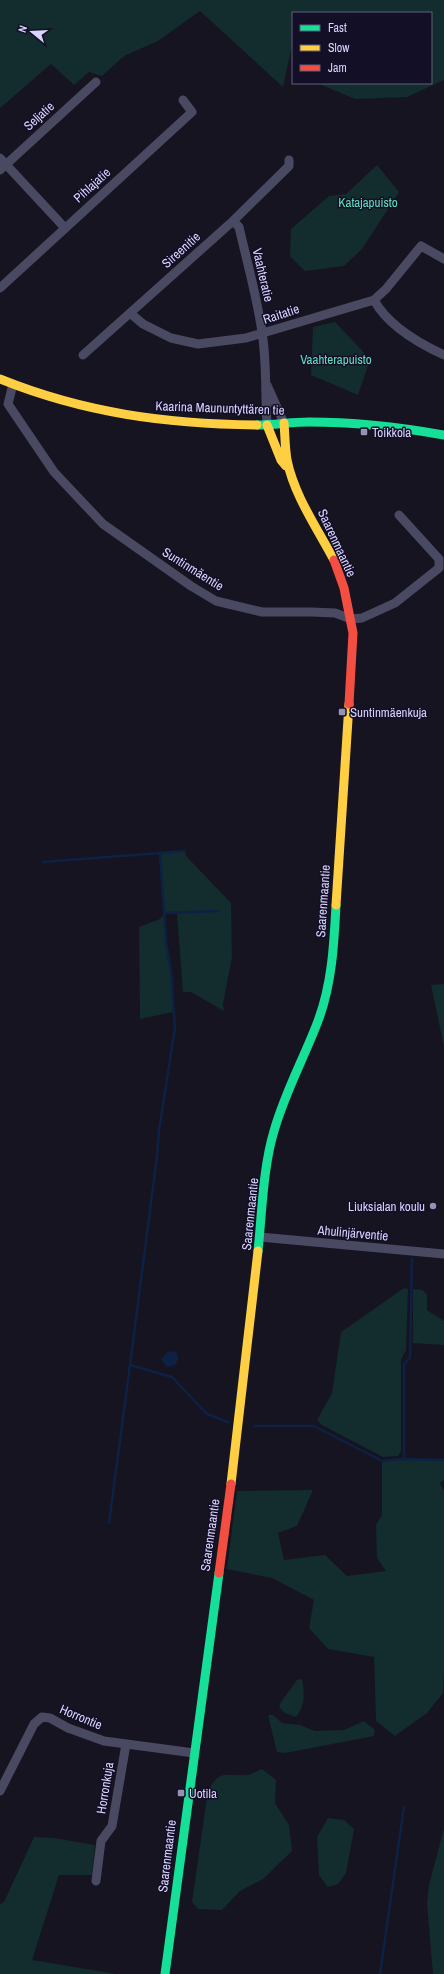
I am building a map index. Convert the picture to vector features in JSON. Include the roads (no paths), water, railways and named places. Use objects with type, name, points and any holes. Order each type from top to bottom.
[{"type":"street","name":"Seljatie","points":[[2,164],[96,82]]},
{"type":"street","name":"Pihlajatie","points":[[0,288],[192,112],[183,100]]},
{"type":"street","name":"Sireenitie","points":[[83,355],[234,221],[289,166],[289,160]]},
{"type":"street","points":[[2,164],[65,228]]},
{"type":"street","name":"Vaahteratie","points":[[234,221],[239,227],[262,334],[267,385],[265,400],[267,425]]},
{"type":"street","name":"Raitatie","points":[[130,313],[143,324],[171,338],[198,344],[239,339],[262,334],[374,300],[386,289],[422,246],[444,259]]},
{"type":"street","points":[[374,300],[380,309],[406,334],[444,355]]},
{"type":"street","name":"Kaarina Maununtyttären tie","points":[[0,379],[73,404],[117,414],[174,422],[267,425],[284,423],[346,423],[417,429],[444,435]]},
{"type":"street","name":"Suntinmäentie","points":[[13,384],[8,404],[54,472],[103,524],[190,586],[216,601],[262,612],[335,613],[351,619]]},
{"type":"street","name":"Vaahteratie","points":[[267,385],[284,423]]},
{"type":"street","name":"Saarenmaantie","points":[[165,1974],[237,1438],[273,1133],[283,1100],[318,1020],[326,995],[332,960],[353,656],[351,619],[344,588],[334,560],[302,500],[291,474],[287,459],[284,423]]},
{"type":"street","name":"Saarenmaantie","points":[[267,425],[281,460],[291,474]]},
{"type":"street","points":[[351,619],[362,618],[395,603],[439,568],[439,559],[399,515]]},
{"type":"street","name":"Ahulinjärventie","points":[[260,1237],[444,1254]]},
{"type":"street","name":"Horrontie","points":[[0,1791],[34,1724],[42,1717],[50,1718],[68,1728],[104,1741],[194,1753]]},
{"type":"street","name":"Horronkuja","points":[[96,1882],[101,1841],[112,1826],[126,1744]]},
{"type":"water","points":[[174,1351],[177,1353],[178,1359],[175,1365],[167,1367],[161,1359],[168,1352]]},
{"type":"waterway","points":[[43,862],[185,851]]},
{"type":"waterway","points":[[160,853],[166,942],[171,972],[175,1028],[159,1130],[130,1365],[172,1377],[207,1414],[228,1422]]},
{"type":"waterway","points":[[165,913],[218,911]]},
{"type":"waterway","points":[[412,1259],[410,1358],[404,1364],[404,1459],[444,1460]]},
{"type":"waterway","points":[[109,1523],[130,1365]]},
{"type":"waterway","points":[[255,1426],[314,1426],[382,1461],[404,1459]]},
{"type":"waterway","points":[[380,1974],[404,1807]]},
{"type":"place","name":"Toikkola","points":[[364,432]]},
{"type":"place","name":"Suntinmäenkuja","points":[[342,712]]},
{"type":"place","name":"Liuksialan koulu","points":[[433,1206]]},
{"type":"place","name":"Uotila","points":[[181,1793]]},
{"type":"park label","name":"Katajapuisto","points":[[368,202]]},
{"type":"park label","name":"Vaahterapuisto","points":[[336,359]]}]
